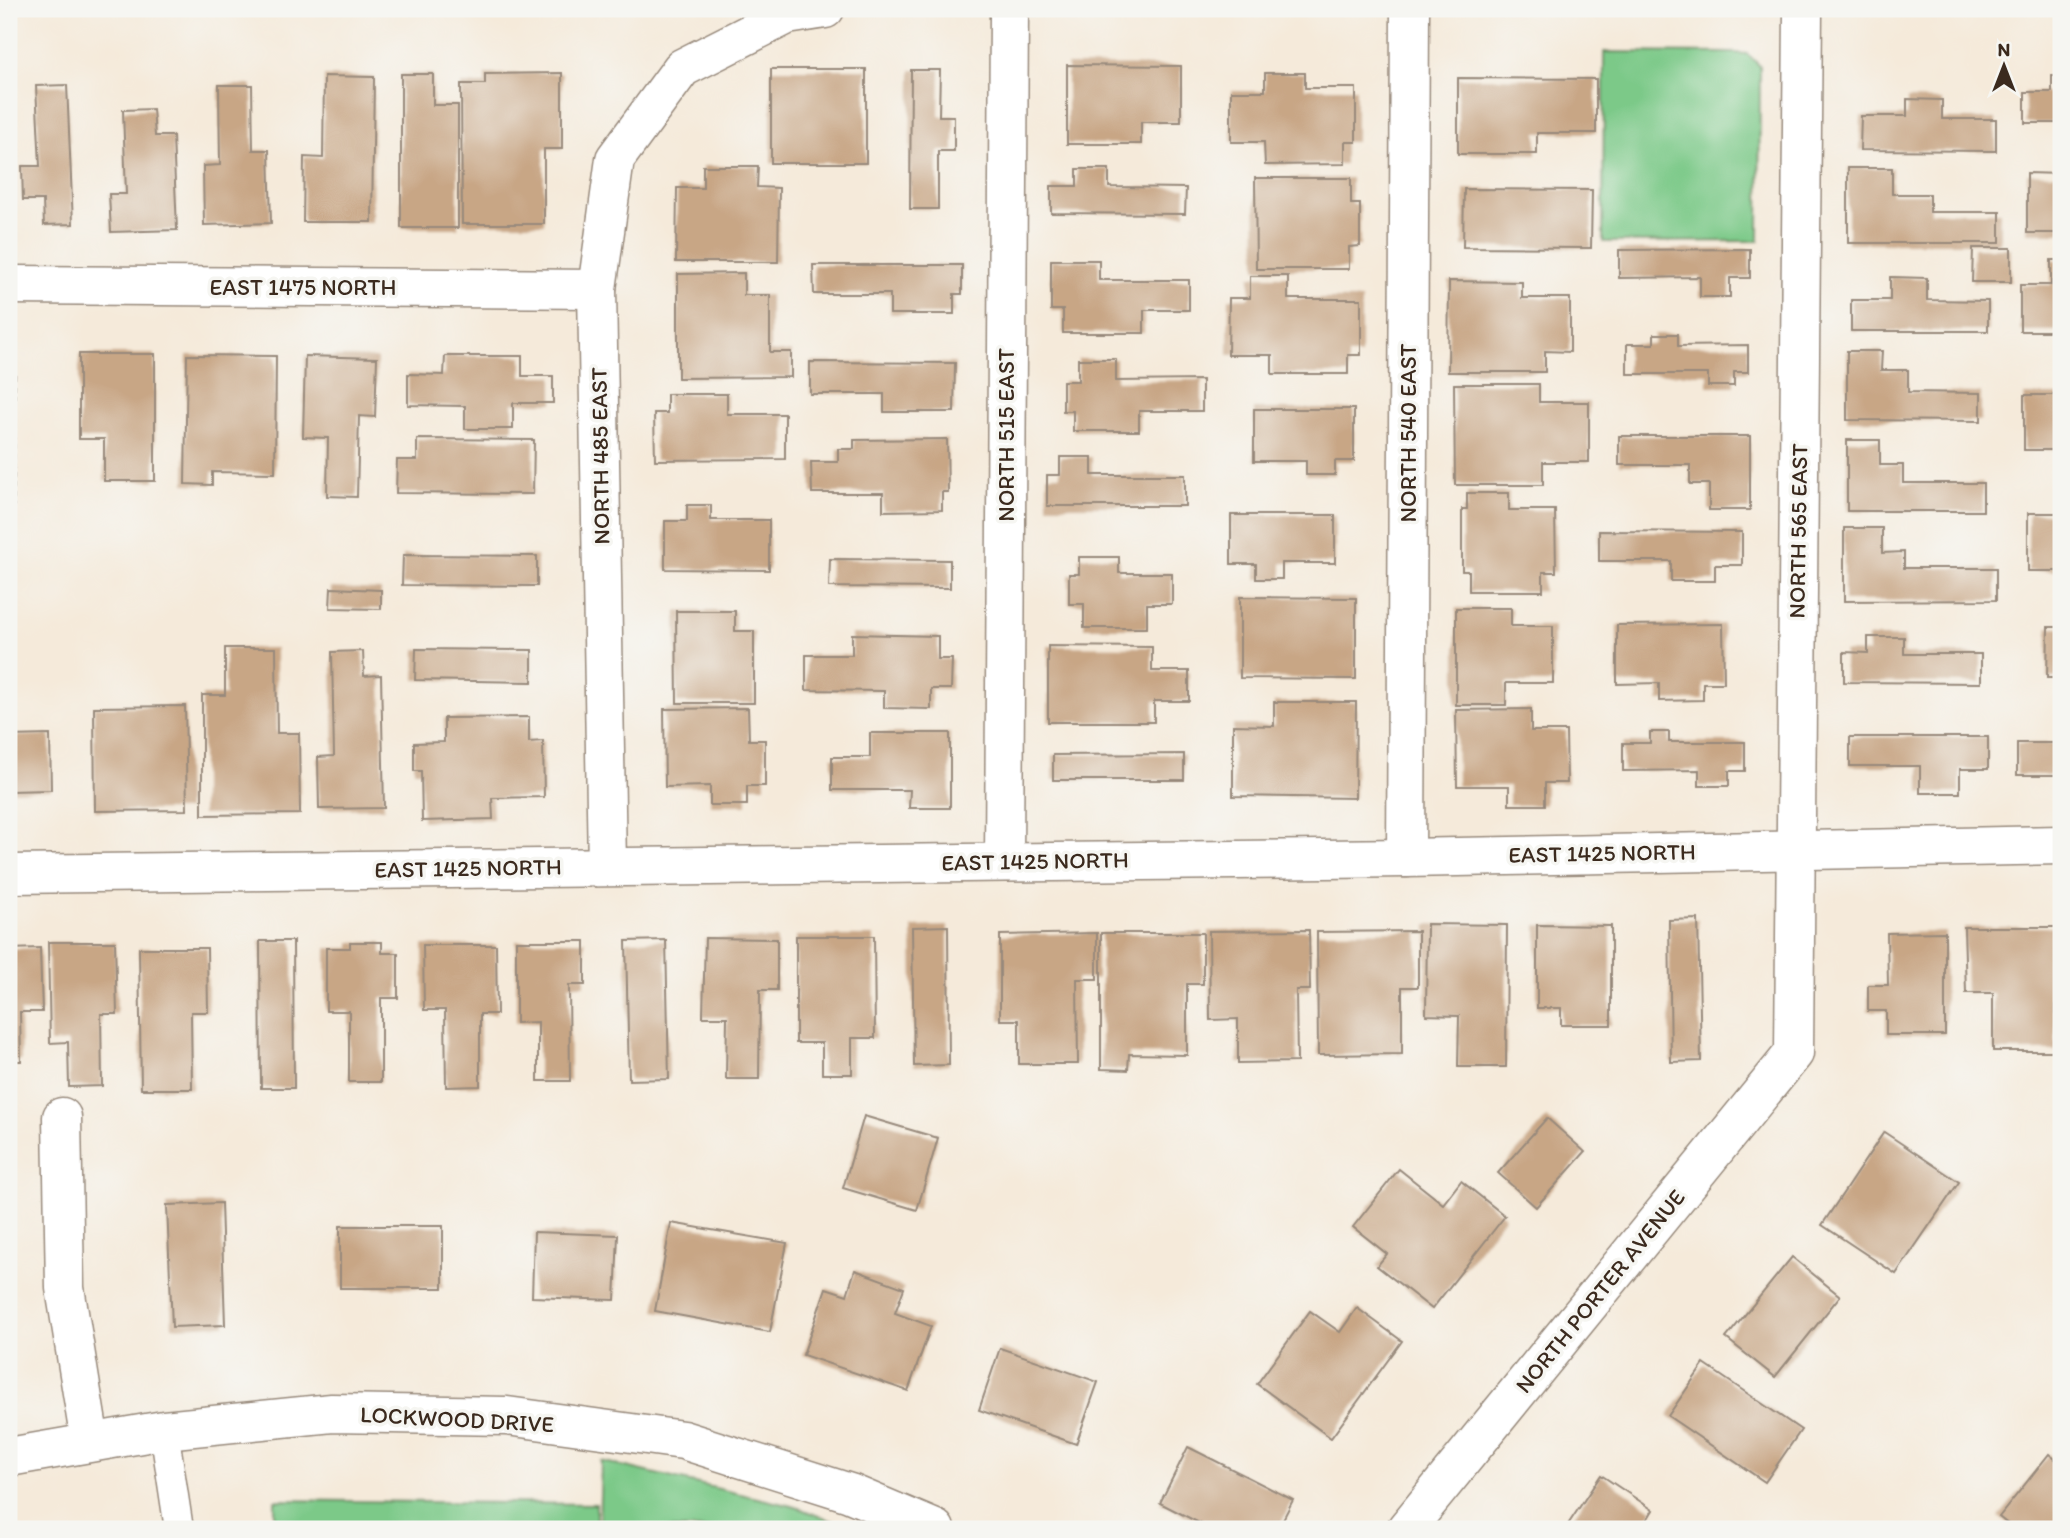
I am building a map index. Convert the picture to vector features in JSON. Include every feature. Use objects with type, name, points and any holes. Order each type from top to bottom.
[{"type":"street","name":"NORTH 485 EAST","points":[[607,866],[597,289],[615,159],[682,68],[787,15],[825,9]]},
{"type":"street","name":"NORTH 515 EAST","points":[[1004,861],[1009,9]]},
{"type":"street","name":"NORTH 540 EAST","points":[[1406,858],[1410,9]]},
{"type":"street","name":"NORTH 565 EAST","points":[[1794,1053],[1803,9]]},
{"type":"street","name":"EAST 1475 NORTH","points":[[9,285],[597,289]]},
{"type":"street","name":"EAST 1425 NORTH","points":[[9,874],[1406,858],[2061,845]]},
{"type":"street","name":"NORTH PORTER AVENUE","points":[[1406,1529],[1794,1053]]},
{"type":"street","points":[[62,1116],[65,1288],[90,1442]]},
{"type":"street","name":"LOCKWOOD DRIVE","points":[[9,1457],[164,1430],[332,1413],[507,1416],[683,1440],[850,1493],[935,1529]]},
{"type":"lane","points":[[164,1430],[179,1529]]},
{"type":"path","points":[[11,639],[13,374]]},
{"type":"green space","points":[[1604,52],[1747,54],[1760,66],[1759,241],[1603,242]]},
{"type":"green space","points":[[601,1461],[796,1507],[853,1529],[599,1529]]},
{"type":"green space","points":[[275,1500],[596,1504],[596,1529],[275,1529]]},
{"type":"building","points":[[1067,65],[1181,66],[1181,122],[1141,122],[1141,144],[1067,144]]},
{"type":"building","points":[[771,69],[866,69],[866,163],[771,163]]},
{"type":"building","points":[[911,70],[940,70],[939,116],[954,116],[954,151],[938,151],[938,209],[910,209]]},
{"type":"building","points":[[562,73],[562,149],[544,149],[544,224],[462,224],[461,84],[485,84],[485,74]]},
{"type":"building","points":[[1265,73],[1305,73],[1305,88],[1356,88],[1356,142],[1345,142],[1345,164],[1265,165],[1264,142],[1231,142],[1231,91],[1265,91]]},
{"type":"building","points":[[401,74],[433,74],[433,105],[458,105],[458,228],[401,228]]},
{"type":"building","points":[[324,76],[374,77],[372,222],[303,222],[304,157],[323,158]]},
{"type":"building","points":[[2052,76],[2061,76],[2061,123],[2025,123],[2025,92],[2052,92]]},
{"type":"building","points":[[1458,78],[1596,79],[1596,133],[1537,133],[1537,154],[1458,154]]},
{"type":"building","points":[[67,85],[73,224],[44,225],[43,200],[23,200],[22,166],[40,166],[36,86]]},
{"type":"building","points":[[219,85],[252,85],[253,150],[269,150],[271,223],[204,225],[203,166],[220,165]]},
{"type":"building","points":[[1907,99],[1942,100],[1942,119],[1996,119],[1996,151],[1860,150],[1861,116],[1907,116]]},
{"type":"building","points":[[153,109],[155,136],[173,136],[177,230],[111,232],[109,194],[126,194],[123,110]]},
{"type":"building","points":[[703,166],[758,166],[757,187],[779,188],[778,262],[676,262],[677,188],[703,188]]},
{"type":"building","points":[[1848,168],[1892,168],[1892,194],[1930,194],[1930,212],[2000,212],[2000,243],[1848,243]]},
{"type":"building","points":[[1077,169],[1109,169],[1109,187],[1186,188],[1185,214],[1051,213],[1051,186],[1077,186]]},
{"type":"building","points":[[2027,173],[2061,174],[2061,233],[2027,233]]},
{"type":"building","points":[[1255,178],[1351,178],[1351,204],[1360,204],[1360,246],[1349,247],[1349,269],[1256,269]]},
{"type":"building","points":[[1464,189],[1592,190],[1591,248],[1463,247]]},
{"type":"building","points":[[1973,248],[2011,248],[2011,282],[1972,282]]},
{"type":"building","points":[[1750,249],[1750,278],[1730,278],[1730,297],[1700,297],[1700,277],[1619,278],[1619,250]]},
{"type":"building","points":[[1051,260],[1099,260],[1099,280],[1189,280],[1189,310],[1144,310],[1144,333],[1063,333],[1063,310],[1051,310]]},
{"type":"building","points":[[2051,260],[2061,260],[2061,331],[2020,331],[2020,285],[2051,285]]},
{"type":"building","points":[[813,265],[962,265],[962,294],[954,294],[954,314],[890,314],[890,294],[814,294]]},
{"type":"building","points":[[744,273],[744,295],[770,295],[770,352],[791,352],[791,377],[678,378],[678,274]]},
{"type":"building","points":[[1250,276],[1288,276],[1288,299],[1361,299],[1361,355],[1348,355],[1348,374],[1272,374],[1272,355],[1228,355],[1229,298],[1250,298]]},
{"type":"building","points":[[1890,277],[1927,278],[1927,300],[1988,301],[1988,331],[1851,331],[1851,300],[1890,300]]},
{"type":"building","points":[[1449,281],[1522,282],[1522,298],[1570,298],[1570,352],[1545,351],[1545,372],[1448,372]]},
{"type":"building","points":[[1654,334],[1678,334],[1678,346],[1748,345],[1748,372],[1734,372],[1734,386],[1708,386],[1708,374],[1627,374],[1627,344],[1654,344]]},
{"type":"building","points":[[1847,351],[1882,351],[1881,370],[1908,370],[1908,392],[1981,393],[1981,421],[1847,420]]},
{"type":"building","points":[[79,354],[155,354],[155,481],[104,481],[104,439],[79,439]]},
{"type":"building","points":[[187,355],[276,356],[275,473],[212,472],[212,485],[185,484]]},
{"type":"building","points":[[305,356],[377,358],[375,417],[359,416],[357,497],[327,496],[328,438],[303,437]]},
{"type":"building","points":[[445,356],[522,356],[522,376],[553,376],[553,403],[513,403],[513,429],[465,429],[465,406],[408,405],[408,374],[444,375]]},
{"type":"building","points":[[1078,359],[1116,359],[1116,381],[1202,380],[1202,411],[1139,411],[1139,431],[1073,431],[1073,411],[1063,411],[1063,381],[1078,381]]},
{"type":"building","points":[[810,362],[955,363],[954,412],[884,412],[884,394],[810,394]]},
{"type":"building","points":[[1454,384],[1539,384],[1539,402],[1589,402],[1589,462],[1543,462],[1543,485],[1455,485]]},
{"type":"building","points":[[667,394],[727,394],[727,414],[785,414],[785,459],[655,460],[654,413],[667,413]]},
{"type":"building","points":[[2024,395],[2061,395],[2061,450],[2024,450]]},
{"type":"building","points":[[1254,409],[1354,409],[1354,461],[1335,461],[1335,475],[1306,475],[1306,461],[1254,461]]},
{"type":"building","points":[[1619,436],[1750,436],[1750,510],[1709,510],[1709,484],[1690,484],[1690,465],[1619,465]]},
{"type":"building","points":[[417,439],[534,440],[533,494],[396,493],[397,460],[417,460]]},
{"type":"building","points":[[947,439],[948,492],[942,492],[942,510],[883,511],[883,493],[812,493],[811,462],[838,462],[838,449],[854,449],[854,440]]},
{"type":"building","points":[[1847,440],[1880,440],[1880,465],[1903,465],[1903,483],[1983,483],[1983,511],[1847,511]]},
{"type":"building","points":[[1060,457],[1092,457],[1092,475],[1185,475],[1185,506],[1047,506],[1047,475],[1060,475]]},
{"type":"building","points":[[1467,493],[1509,493],[1509,510],[1555,510],[1556,572],[1543,572],[1543,591],[1469,591],[1469,571],[1462,571],[1462,509],[1467,509]]},
{"type":"building","points":[[687,505],[711,505],[711,520],[769,520],[769,570],[665,569],[665,521],[687,521]]},
{"type":"building","points":[[2028,513],[2061,513],[2061,571],[2028,571]]},
{"type":"building","points":[[1231,515],[1335,515],[1335,563],[1282,563],[1282,579],[1256,579],[1256,564],[1231,564]]},
{"type":"building","points":[[1844,528],[1882,528],[1882,553],[1904,552],[1904,568],[1996,568],[1996,600],[1844,601]]},
{"type":"building","points":[[1599,531],[1742,532],[1742,565],[1715,565],[1715,581],[1671,581],[1671,561],[1599,561]]},
{"type":"building","points":[[403,555],[537,556],[537,586],[402,585]]},
{"type":"building","points":[[1079,557],[1119,557],[1119,573],[1172,573],[1172,604],[1147,604],[1147,628],[1084,628],[1084,604],[1069,604],[1069,574],[1079,574]]},
{"type":"building","points":[[830,559],[950,560],[950,588],[829,587]]},
{"type":"building","points":[[331,588],[381,590],[381,609],[330,608]]},
{"type":"building","points":[[1240,597],[1356,598],[1356,679],[1240,678]]},
{"type":"building","points":[[1456,608],[1511,608],[1511,626],[1553,626],[1553,683],[1506,683],[1506,705],[1456,705]]},
{"type":"building","points":[[676,611],[735,611],[735,631],[754,631],[754,703],[677,703]]},
{"type":"building","points":[[1723,624],[1724,683],[1703,683],[1703,700],[1659,701],[1659,683],[1617,684],[1617,625]]},
{"type":"building","points":[[2048,627],[2061,627],[2061,678],[2047,678]]},
{"type":"building","points":[[852,634],[938,636],[938,659],[952,659],[951,689],[931,689],[931,709],[884,708],[884,691],[806,690],[806,655],[852,655]]},
{"type":"building","points":[[1868,637],[1904,637],[1904,654],[1981,654],[1981,683],[1844,682],[1844,652],[1868,653]]},
{"type":"building","points":[[1048,646],[1152,647],[1152,671],[1189,671],[1189,701],[1154,701],[1154,722],[1048,722]]},
{"type":"building","points":[[225,648],[276,648],[277,733],[299,733],[300,814],[202,815],[202,695],[225,695]]},
{"type":"building","points":[[416,649],[532,650],[532,682],[415,680]]},
{"type":"building","points":[[363,651],[364,676],[381,675],[384,808],[319,809],[318,757],[334,756],[332,652]]},
{"type":"building","points":[[1274,702],[1356,702],[1355,798],[1233,796],[1233,725],[1274,726]]},
{"type":"building","points":[[185,706],[187,810],[95,811],[94,707]]},
{"type":"building","points":[[748,708],[749,740],[765,740],[765,786],[747,786],[747,805],[710,805],[710,786],[665,787],[664,709]]},
{"type":"building","points":[[1531,709],[1531,731],[1566,731],[1567,783],[1545,783],[1545,805],[1509,805],[1509,786],[1457,786],[1456,710]]},
{"type":"building","points":[[529,717],[529,742],[543,741],[544,797],[492,798],[493,819],[422,821],[421,771],[414,771],[414,743],[444,742],[444,718]]},
{"type":"building","points":[[1650,732],[1669,732],[1669,742],[1745,742],[1745,771],[1729,771],[1729,786],[1699,786],[1699,770],[1623,771],[1623,743],[1650,743]]},
{"type":"building","points":[[870,733],[950,733],[950,808],[909,808],[910,790],[832,790],[832,757],[870,757]]},
{"type":"building","points":[[50,735],[51,790],[9,791],[9,736]]},
{"type":"building","points":[[1850,737],[1988,737],[1988,769],[1960,769],[1960,793],[1920,793],[1920,766],[1850,766]]},
{"type":"building","points":[[2017,743],[2061,743],[2061,775],[2017,775]]},
{"type":"building","points":[[1184,754],[1184,780],[1053,780],[1053,755]]},
{"type":"building","points":[[1698,919],[1701,1061],[1671,1062],[1669,920]]},
{"type":"building","points":[[1427,924],[1507,925],[1506,1067],[1458,1067],[1459,1016],[1426,1015]]},
{"type":"building","points":[[1537,925],[1611,926],[1611,1025],[1561,1025],[1561,1008],[1537,1008]]},
{"type":"building","points":[[948,926],[949,1065],[914,1066],[912,927]]},
{"type":"building","points":[[1964,927],[2061,927],[2061,993],[2056,993],[2056,1051],[1993,1051],[1993,993],[1966,993]]},
{"type":"building","points":[[1309,930],[1310,990],[1296,990],[1297,1062],[1238,1063],[1238,1019],[1210,1020],[1209,931]]},
{"type":"building","points":[[1418,931],[1418,987],[1402,987],[1402,1054],[1318,1055],[1317,932]]},
{"type":"building","points":[[1945,932],[1945,1035],[1886,1035],[1886,1011],[1868,1011],[1868,985],[1888,985],[1887,933]]},
{"type":"building","points":[[1097,933],[1097,979],[1077,979],[1078,1064],[1019,1064],[1019,1020],[1000,1020],[1000,935]]},
{"type":"building","points":[[1101,933],[1203,933],[1203,984],[1187,984],[1187,1055],[1129,1054],[1128,1070],[1101,1069]]},
{"type":"building","points":[[796,936],[874,936],[875,1038],[852,1038],[852,1074],[822,1074],[822,1043],[796,1043]]},
{"type":"building","points":[[705,938],[777,939],[777,990],[760,990],[759,1079],[726,1079],[727,1017],[703,1017]]},
{"type":"building","points":[[666,940],[669,1079],[629,1080],[626,941]]},
{"type":"building","points":[[260,941],[293,941],[294,1088],[261,1088]]},
{"type":"building","points":[[516,941],[585,941],[585,985],[569,985],[570,1081],[538,1081],[538,1022],[516,1023]]},
{"type":"building","points":[[48,942],[115,942],[117,1014],[101,1014],[102,1086],[69,1087],[68,1042],[50,1043]]},
{"type":"building","points":[[350,942],[382,942],[382,953],[398,953],[398,998],[381,998],[381,1082],[349,1082],[349,1011],[326,1011],[326,948],[350,948]]},
{"type":"building","points":[[423,945],[496,945],[497,1014],[480,1014],[480,1086],[446,1087],[445,1010],[424,1010]]},
{"type":"building","points":[[40,948],[42,1012],[20,1012],[21,1061],[9,1061],[9,949]]},
{"type":"building","points":[[139,948],[207,948],[208,1012],[191,1012],[192,1089],[141,1089]]},
{"type":"building","points":[[864,1116],[938,1138],[917,1210],[843,1188]]},
{"type":"building","points":[[1547,1118],[1585,1152],[1536,1207],[1498,1173]]},
{"type":"building","points":[[1884,1132],[1959,1182],[1896,1274],[1822,1225]]},
{"type":"building","points":[[1399,1169],[1443,1204],[1461,1181],[1505,1216],[1432,1309],[1377,1266],[1387,1254],[1353,1227]]},
{"type":"building","points":[[221,1203],[225,1325],[172,1327],[167,1205]]},
{"type":"building","points":[[671,1223],[787,1243],[770,1332],[655,1311]]},
{"type":"building","points":[[340,1226],[443,1226],[443,1288],[340,1288]]},
{"type":"building","points":[[534,1232],[618,1235],[615,1300],[532,1297]]},
{"type":"building","points":[[1792,1257],[1840,1296],[1775,1377],[1726,1338]]},
{"type":"building","points":[[855,1270],[904,1288],[895,1313],[931,1326],[908,1391],[803,1355],[826,1288],[847,1295]]},
{"type":"building","points":[[1357,1308],[1402,1341],[1331,1438],[1257,1384],[1310,1311],[1340,1332]]},
{"type":"building","points":[[1000,1348],[1098,1382],[1076,1444],[979,1410]]},
{"type":"building","points":[[1704,1364],[1801,1430],[1765,1482],[1668,1416]]},
{"type":"building","points":[[1188,1447],[1293,1500],[1278,1529],[1211,1529],[1160,1503]]},
{"type":"building","points":[[2049,1454],[2061,1464],[2061,1529],[2014,1529],[1999,1517]]},
{"type":"building","points":[[1601,1475],[1653,1510],[1641,1529],[1565,1529]]}]
